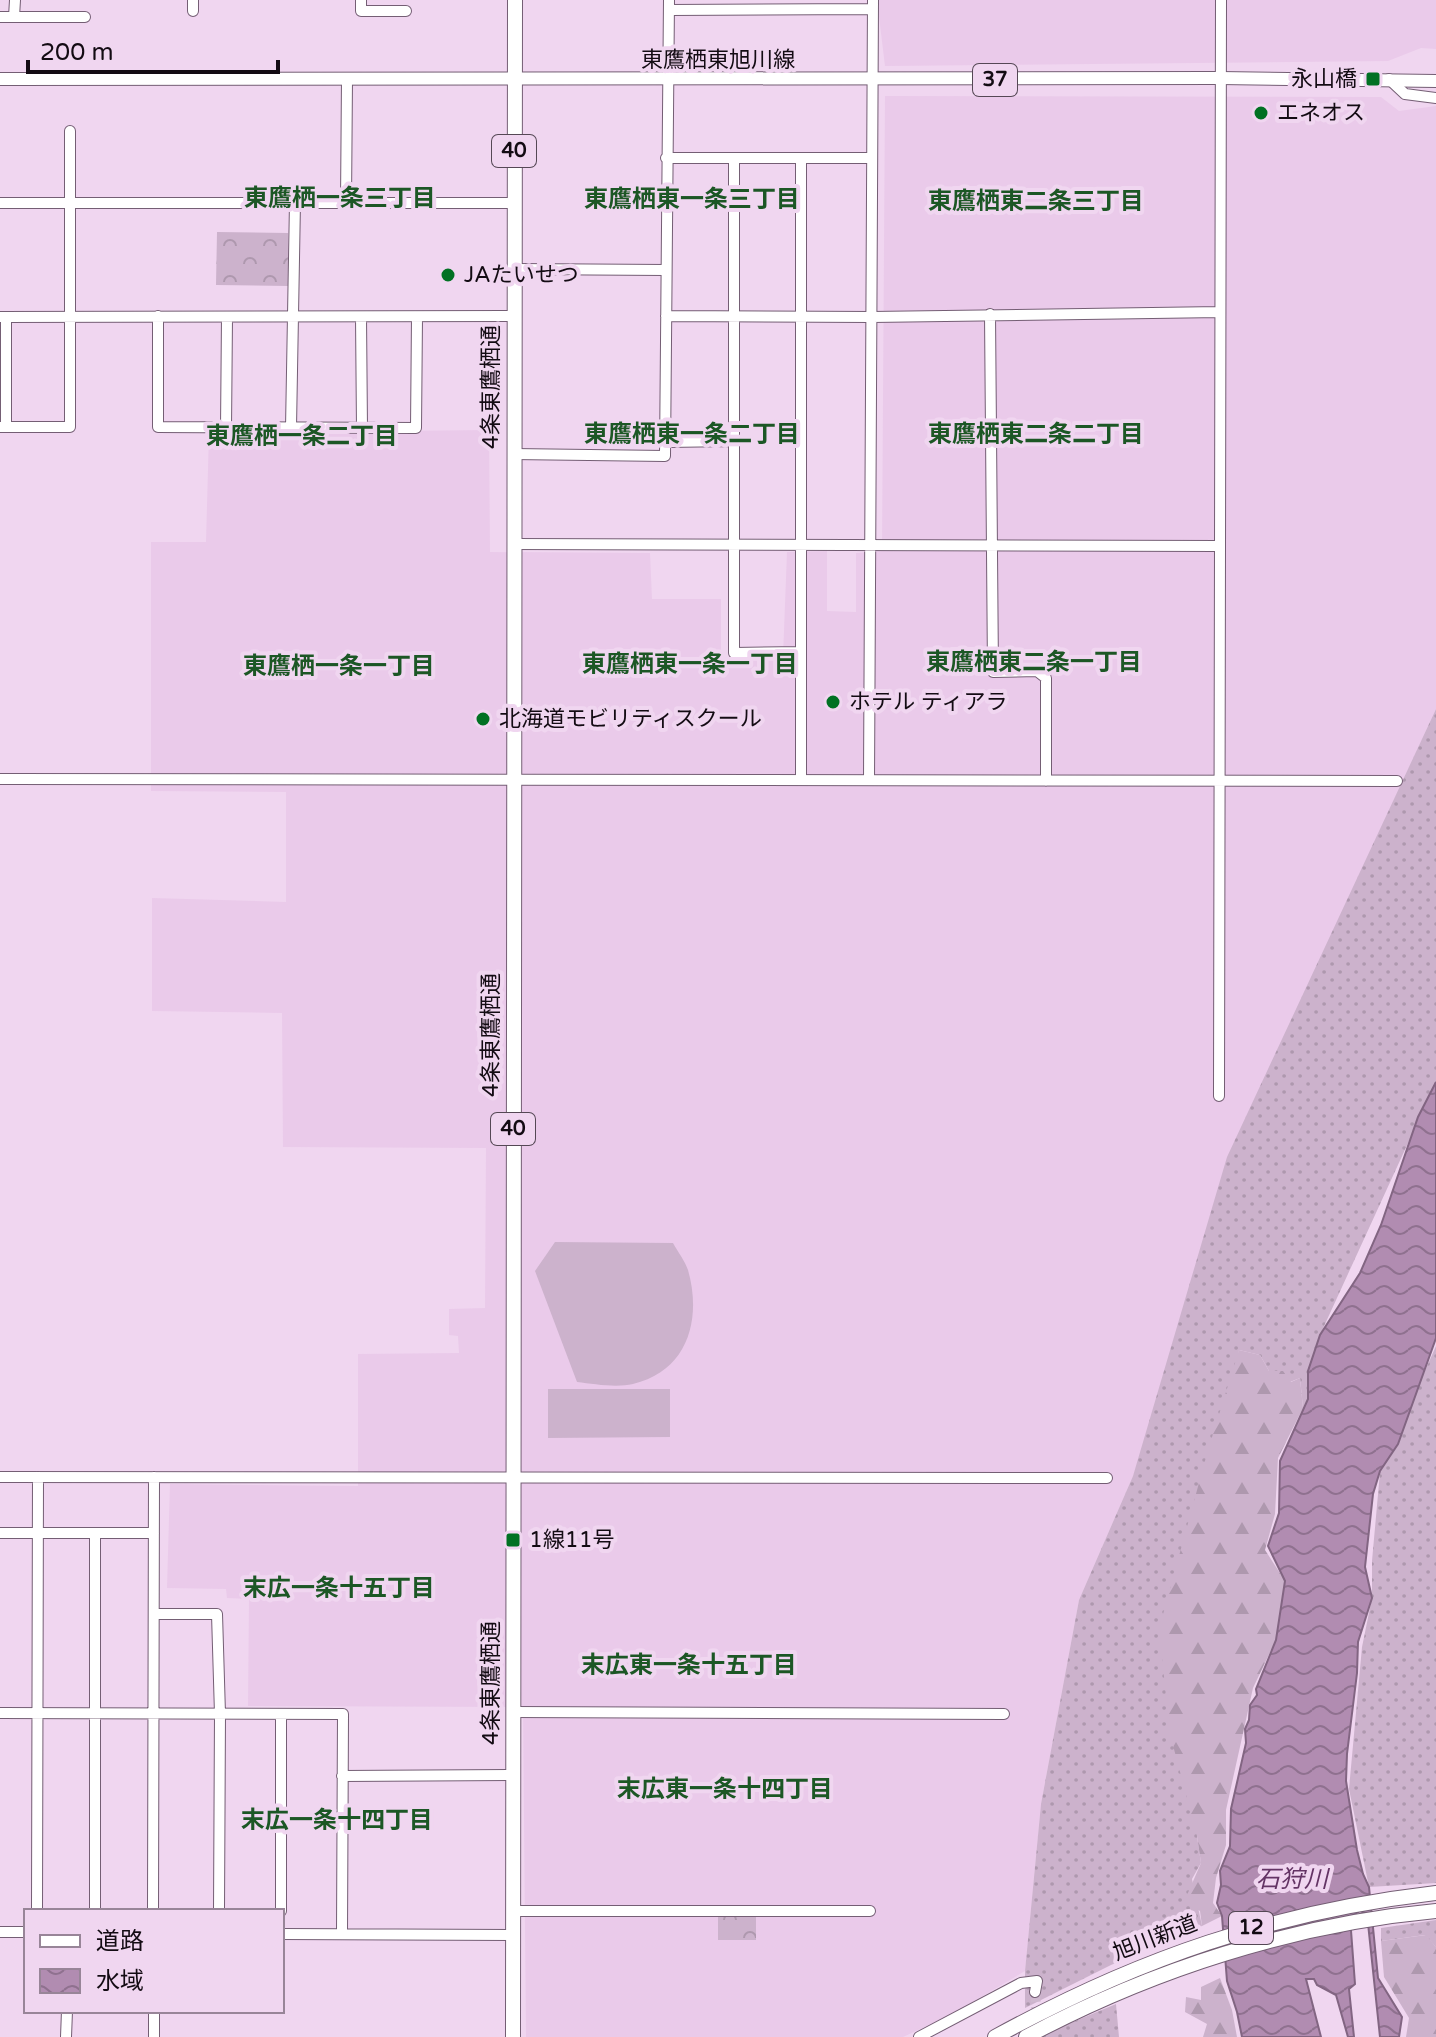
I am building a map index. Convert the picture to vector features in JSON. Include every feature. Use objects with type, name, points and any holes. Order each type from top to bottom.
[{"type":"highway","name":"40","points":[[515,0],[515,80]]},
{"type":"highway","name":"4条東鷹栖通","points":[[513,2037],[515,80]]},
{"type":"highway","name":"旭川新道","points":[[995,2037],[1074,1995],[1175,1952],[1255,1927],[1343,1906],[1436,1893]]},
{"type":"highway","name":"旭川新道","points":[[1026,2037],[1076,2011],[1164,1975],[1255,1946],[1366,1920],[1436,1911]]},
{"type":"main road","name":"東鷹栖東旭川線","points":[[0,79],[1220,78],[1436,81]]},
{"type":"street","points":[[14,17],[15,0]]},
{"type":"street","points":[[361,0],[361,11],[406,11]]},
{"type":"street","points":[[1219,1096],[1221,0]]},
{"type":"street","points":[[513,454],[665,456],[669,5],[873,4],[869,780]]},
{"type":"street","points":[[0,17],[85,17]]},
{"type":"street","points":[[346,202],[347,79]]},
{"type":"street","points":[[1389,79],[1405,94],[1436,98]]},
{"type":"street","points":[[70,131],[71,202],[69,316],[70,427],[3,427],[3,317],[69,316],[514,316]]},
{"type":"street","points":[[666,158],[872,158]]},
{"type":"street","points":[[734,158],[734,653],[801,652]]},
{"type":"street","points":[[801,158],[801,780]]},
{"type":"street","points":[[291,428],[295,202]]},
{"type":"street","points":[[0,203],[514,203]]},
{"type":"street","points":[[514,269],[666,270]]},
{"type":"street","points":[[666,316],[801,318],[1220,312]]},
{"type":"street","points":[[990,314],[993,672],[1037,671],[1046,678],[1046,781]]},
{"type":"street","points":[[158,316],[158,427],[362,429],[416,428],[417,317]]},
{"type":"street","points":[[226,428],[227,317]]},
{"type":"street","points":[[361,317],[362,429]]},
{"type":"street","points":[[666,442],[734,441]]},
{"type":"street","points":[[513,544],[1219,546]]},
{"type":"street","points":[[0,779],[1397,781]]},
{"type":"street","points":[[0,1477],[1107,1478]]},
{"type":"street","points":[[37,1909],[38,1477]]},
{"type":"street","points":[[153,1909],[154,1477]]},
{"type":"street","points":[[0,1533],[154,1533]]},
{"type":"street","points":[[95,1534],[95,1909]]},
{"type":"street","points":[[154,1614],[217,1614],[219,1909]]},
{"type":"street","points":[[513,1712],[1004,1714]]},
{"type":"street","points":[[0,1713],[343,1714],[342,1934]]},
{"type":"street","points":[[281,1716],[281,1909]]},
{"type":"street","points":[[342,1776],[513,1775]]},
{"type":"street","points":[[513,1911],[870,1911]]},
{"type":"street","points":[[0,1932],[24,1932]]},
{"type":"street","points":[[284,1934],[513,1935]]},
{"type":"street","points":[[919,2037],[1021,1983],[1037,1981],[1035,1992]]},
{"type":"street","points":[[66,2037],[67,2013]]},
{"type":"street","points":[[154,2013],[154,2037]]},
{"type":"shaded area","points":[[877,0],[1436,0],[1436,49],[1421,48],[1388,61],[885,66]]},
{"type":"shaded area","points":[[885,96],[1381,97],[1399,111],[1436,106],[1436,709],[1335,928],[1133,1476],[1079,1600],[1041,1804],[1025,1971],[954,2013],[903,2037],[526,2037],[523,1707],[248,1706],[249,1599],[227,1598],[226,1589],[167,1588],[170,1484],[358,1486],[358,1354],[459,1353],[458,1336],[449,1335],[449,1309],[485,1308],[486,1148],[283,1147],[282,1013],[152,1011],[152,898],[286,902],[286,792],[151,791],[151,542],[206,542],[209,433],[489,430],[490,552],[650,553],[652,599],[721,599],[721,659],[783,657],[787,552],[827,551],[827,611],[856,612],[856,553],[882,551]]},
{"type":"green space","points":[[217,232],[288,233],[288,286],[216,285]]},
{"type":"green space","points":[[1436,709],[1436,1082],[1320,1335],[1308,1371],[1308,1398],[1303,1408],[1300,1378],[1290,1382],[1269,1371],[1260,1355],[1239,1350],[1197,1836],[1201,1863],[1192,1879],[1202,1926],[1111,1965],[1025,2008],[1025,1971],[1041,1804],[1079,1600],[1133,1476],[1227,1157]]},
{"type":"green space","points":[[555,1242],[673,1243],[688,1270],[693,1307],[686,1340],[667,1368],[633,1384],[577,1382],[535,1271]]},
{"type":"green space","points":[[1436,1346],[1436,1883],[1369,1887],[1349,1789],[1362,1647],[1372,1598],[1380,1472]]},
{"type":"green space","points":[[1239,1350],[1260,1355],[1269,1371],[1283,1371],[1291,1382],[1300,1378],[1303,1408],[1278,1458],[1275,1514],[1265,1550],[1285,1581],[1276,1640],[1253,1688],[1226,1810],[1226,1845],[1216,1878],[1213,1903],[1222,1916],[1202,1926],[1200,1911],[1184,1902],[1201,1863],[1197,1836],[1170,1734],[1159,1629]]},
{"type":"green space","points":[[548,1389],[670,1389],[670,1437],[548,1438]]},
{"type":"green space","points":[[718,1917],[756,1917],[756,1940],[718,1940]]},
{"type":"green space","points":[[1436,1920],[1436,1947],[1425,1935],[1381,1941],[1381,1928]]},
{"type":"green space","points":[[1426,1935],[1436,1947],[1436,2037],[1406,2037],[1409,2018],[1384,1977],[1381,1941]]},
{"type":"green space","points":[[1220,1978],[1232,2010],[1237,2037],[1203,2037],[1207,2024],[1185,2012],[1186,1997],[1201,2000],[1201,1987]]},
{"type":"green space","points":[[1116,2004],[1119,2037],[1037,2037]]},
{"type":"water","name":"石狩川","points":[[1436,1082],[1436,1338],[1398,1444],[1380,1471],[1373,1494],[1365,1567],[1372,1598],[1358,1642],[1347,1754],[1346,1781],[1357,1850],[1369,1887],[1378,1978],[1402,2017],[1399,2037],[1380,2037],[1367,1914],[1360,1911],[1350,1917],[1355,1984],[1349,1989],[1354,2037],[1348,2037],[1336,1995],[1317,1985],[1314,1979],[1306,1979],[1321,2037],[1242,2037],[1227,1981],[1222,1916],[1217,1903],[1220,1871],[1230,1846],[1231,1809],[1246,1743],[1245,1729],[1250,1705],[1257,1695],[1256,1689],[1276,1640],[1285,1581],[1268,1546],[1279,1513],[1280,1461],[1308,1399],[1308,1371],[1320,1335],[1360,1273],[1381,1225],[1418,1117]]},
{"type":"tunnel","points":[[1035,1992],[1037,2019]]},
{"type":"place","name":"永山橋","points":[[1373,79]]},
{"type":"place","name":"エネオス","points":[[1261,113]]},
{"type":"place","name":"JAたいせつ","points":[[448,275]]},
{"type":"place","name":"ホテル ティアラ","points":[[833,702]]},
{"type":"place","name":"北海道モビリティスクール","points":[[483,719]]},
{"type":"place","name":"1線11号","points":[[513,1540]]},
{"type":"district","name":"東鷹栖一条三丁目","points":[[340,198]]},
{"type":"district","name":"東鷹栖東一条三丁目","points":[[692,199]]},
{"type":"district","name":"東鷹栖東二条三丁目","points":[[1036,201]]},
{"type":"district","name":"東鷹栖東一条二丁目","points":[[692,434]]},
{"type":"district","name":"東鷹栖東二条二丁目","points":[[1036,434]]},
{"type":"district","name":"東鷹栖一条二丁目","points":[[302,436]]},
{"type":"district","name":"東鷹栖東二条一丁目","points":[[1034,662]]},
{"type":"district","name":"東鷹栖東一条一丁目","points":[[690,664]]},
{"type":"district","name":"東鷹栖一条一丁目","points":[[339,666]]},
{"type":"district","name":"末広一条十五丁目","points":[[339,1588]]},
{"type":"district","name":"末広東一条十五丁目","points":[[689,1665]]},
{"type":"district","name":"末広東一条十四丁目","points":[[725,1789]]},
{"type":"district","name":"末広一条十四丁目","points":[[337,1820]]}]
